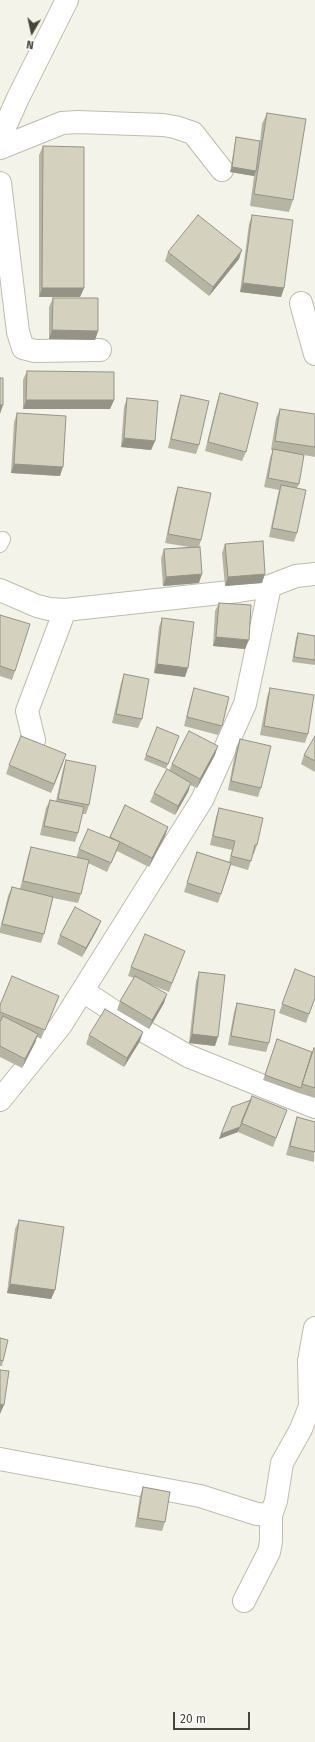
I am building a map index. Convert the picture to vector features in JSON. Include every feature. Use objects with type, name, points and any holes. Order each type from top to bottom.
[{"type":"street","points":[[0,138],[18,98],[67,0]]},
{"type":"street","points":[[0,148],[62,123],[77,122],[163,125],[176,127],[192,133],[222,170]]},
{"type":"street","points":[[0,183],[18,332],[23,348],[35,351],[100,350]]},
{"type":"street","points":[[301,303],[315,354]]},
{"type":"street","points":[[0,590],[36,606],[65,610],[239,592],[270,586],[296,576],[315,574]]},
{"type":"street","points":[[0,1100],[61,1025],[202,800],[245,704],[270,586]]},
{"type":"street","points":[[34,740],[27,711],[65,610]]},
{"type":"street","points":[[82,991],[156,1039],[188,1056],[315,1107]]},
{"type":"street","points":[[244,1601],[269,1552],[271,1541],[271,1515],[276,1501],[280,1470],[301,1429],[310,1406],[309,1361],[311,1343],[315,1328]]},
{"type":"street","points":[[0,1459],[200,1496],[257,1514],[271,1515]]},
{"type":"building","points":[[267,113],[306,119],[293,200],[254,194]]},
{"type":"building","points":[[236,137],[260,141],[256,171],[232,167]]},
{"type":"building","points":[[43,146],[84,147],[84,288],[42,288]]},
{"type":"building","points":[[198,215],[242,250],[213,287],[168,252]]},
{"type":"building","points":[[252,215],[293,220],[284,288],[243,283]]},
{"type":"building","points":[[53,298],[98,298],[98,331],[52,330]]},
{"type":"building","points":[[27,371],[114,372],[114,400],[26,400]]},
{"type":"building","points":[[0,378],[3,378],[3,405],[0,405]]},
{"type":"building","points":[[220,393],[258,403],[246,452],[208,442]]},
{"type":"building","points":[[181,395],[209,401],[199,445],[171,439]]},
{"type":"building","points":[[127,398],[158,401],[155,441],[124,438]]},
{"type":"building","points":[[280,409],[315,414],[315,447],[275,441]]},
{"type":"building","points":[[17,413],[66,416],[63,467],[14,464]]},
{"type":"building","points":[[273,449],[304,455],[299,484],[268,478]]},
{"type":"building","points":[[281,485],[306,490],[297,533],[272,528]]},
{"type":"building","points":[[178,487],[211,493],[201,540],[168,534]]},
{"type":"building","points":[[263,541],[265,574],[228,577],[225,544]]},
{"type":"building","points":[[200,547],[202,574],[166,577],[164,549]]},
{"type":"building","points":[[219,603],[251,605],[249,640],[216,637]]},
{"type":"building","points":[[0,615],[30,624],[15,671],[0,666]]},
{"type":"building","points":[[162,618],[194,622],[188,668],[157,664]]},
{"type":"building","points":[[298,633],[315,636],[315,660],[294,657]]},
{"type":"building","points":[[124,674],[149,679],[142,719],[116,714]]},
{"type":"building","points":[[194,688],[229,697],[222,726],[187,717]]},
{"type":"building","points":[[270,688],[314,695],[308,734],[264,726]]},
{"type":"building","points":[[157,727],[179,736],[168,764],[146,755]]},
{"type":"building","points":[[189,731],[218,746],[200,779],[172,764]]},
{"type":"building","points":[[21,736],[66,754],[54,784],[9,765]]},
{"type":"building","points":[[315,736],[315,761],[304,755]]},
{"type":"building","points":[[240,739],[271,746],[261,788],[231,781]]},
{"type":"building","points":[[66,760],[96,766],[89,805],[58,799]]},
{"type":"building","points":[[167,769],[191,783],[178,806],[154,793]]},
{"type":"building","points":[[50,800],[84,807],[78,833],[44,826]]},
{"type":"building","points":[[125,805],[168,827],[152,858],[110,837]]},
{"type":"building","points":[[219,808],[263,818],[257,845],[255,845],[251,861],[231,856],[235,841],[213,836]]},
{"type":"building","points":[[88,829],[120,842],[111,863],[79,849]]},
{"type":"building","points":[[31,847],[89,860],[81,894],[23,881]]},
{"type":"building","points":[[197,852],[231,863],[221,894],[187,883]]},
{"type":"building","points":[[12,887],[53,897],[44,934],[2,924]]},
{"type":"building","points":[[75,907],[101,921],[86,948],[60,935]]},
{"type":"building","points":[[145,934],[185,951],[172,983],[131,967]]},
{"type":"building","points":[[295,969],[315,977],[315,998],[309,1014],[282,1004]]},
{"type":"building","points":[[199,972],[225,975],[218,1037],[192,1034]]},
{"type":"building","points":[[12,976],[59,996],[45,1030],[0,1012],[0,1005]]},
{"type":"building","points":[[135,976],[167,994],[152,1020],[120,1001]]},
{"type":"building","points":[[237,1003],[275,1010],[269,1043],[231,1036]]},
{"type":"building","points":[[105,1009],[143,1032],[127,1058],[89,1035]]},
{"type":"building","points":[[3,1016],[38,1034],[25,1059],[0,1046],[0,1022]]},
{"type":"building","points":[[277,1039],[312,1052],[301,1088],[265,1075]]},
{"type":"building","points":[[315,1048],[315,1088],[302,1084]]},
{"type":"building","points":[[252,1096],[287,1110],[276,1138],[241,1123]]},
{"type":"building","points":[[251,1100],[240,1127],[221,1134],[232,1107]]},
{"type":"building","points":[[297,1117],[315,1122],[315,1152],[290,1146]]},
{"type":"building","points":[[19,1220],[64,1227],[55,1290],[10,1284]]},
{"type":"building","points":[[0,1338],[8,1340],[3,1361],[0,1360]]},
{"type":"building","points":[[0,1370],[9,1371],[4,1405],[0,1404]]},
{"type":"building","points":[[143,1487],[170,1492],[165,1522],[138,1518]]}]
